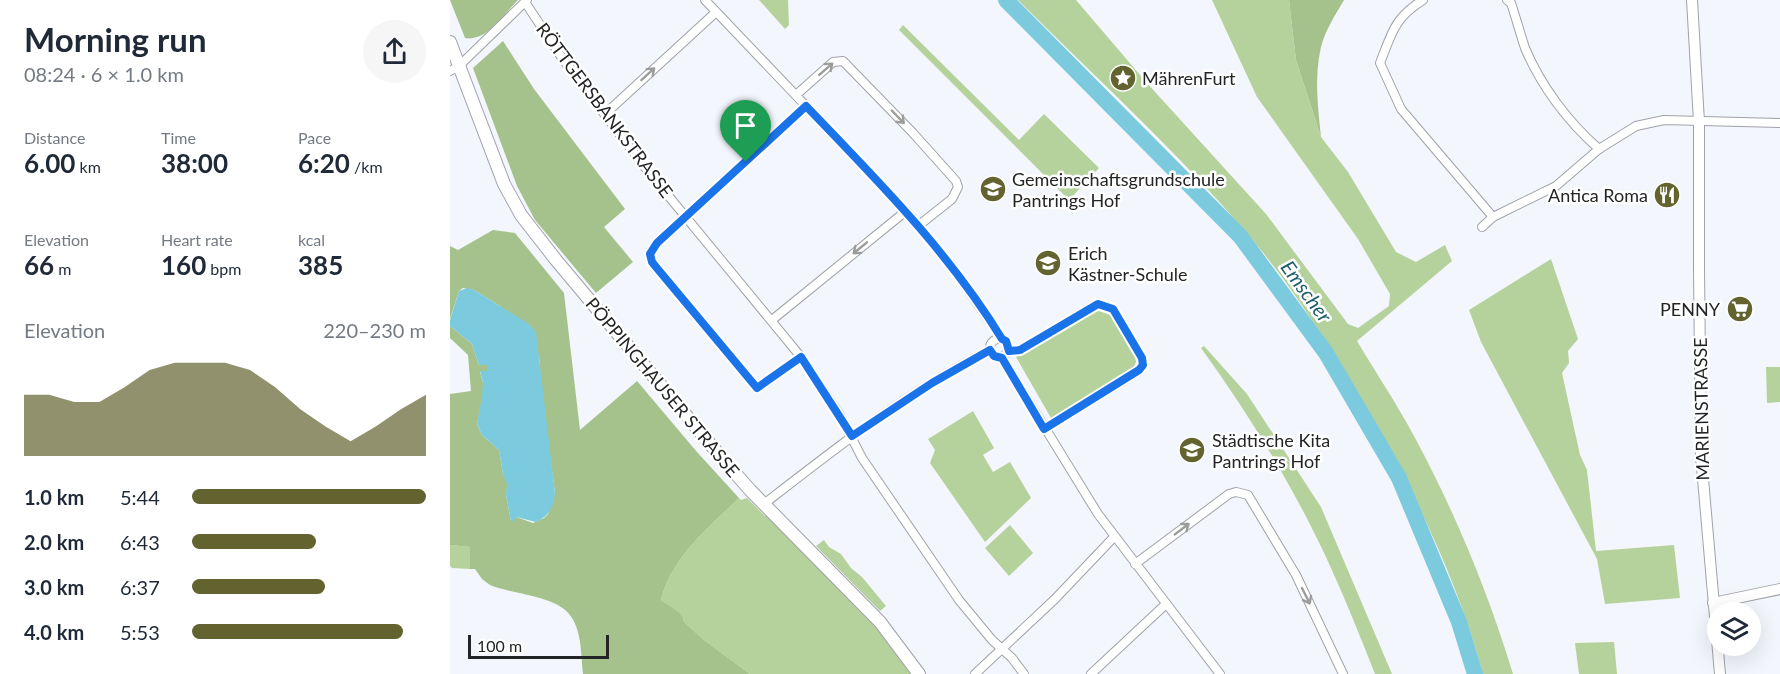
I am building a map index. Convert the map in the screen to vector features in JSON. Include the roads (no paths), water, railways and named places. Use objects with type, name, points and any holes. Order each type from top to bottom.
[{"type":"main road","name":"PÖPPINGHAUSER STRASSE","points":[[450,42],[454,68],[504,184],[521,216],[721,457],[880,622],[920,674]]},
{"type":"street","points":[[705,0],[906,211],[956,273],[1002,339],[1006,341],[1009,351]]},
{"type":"street","points":[[1423,0],[1409,8],[1397,21],[1380,63],[1401,109],[1493,217]]},
{"type":"street","points":[[1507,0],[1511,3],[1526,49],[1555,102],[1599,149]]},
{"type":"street","name":"MARIENSTRASSE","points":[[1692,0],[1699,122],[1701,456],[1713,602]]},
{"type":"street","points":[[454,68],[526,1]]},
{"type":"street","name":"RÖTTGERSBANKSTRASSE","points":[[526,1],[562,58],[643,165],[801,357],[852,436],[862,458],[959,600],[1024,674]]},
{"type":"street","points":[[605,114],[715,13]]},
{"type":"street","points":[[796,95],[833,62],[843,61],[913,133],[958,187],[952,199],[918,226]]},
{"type":"street","points":[[801,357],[757,388],[652,262],[650,254],[657,243],[806,106]]},
{"type":"street","points":[[1482,226],[1493,217],[1556,186],[1599,149],[1635,126],[1650,122],[1780,123]]},
{"type":"street","points":[[772,320],[906,211]]},
{"type":"street","points":[[1002,358],[1009,351],[1020,350],[1098,304],[1113,309],[1142,358],[1143,365],[1139,370],[1044,429]]},
{"type":"street","points":[[764,504],[852,436],[932,383],[990,350],[993,341],[1002,339]]},
{"type":"street","points":[[990,350],[994,356],[1002,358],[1044,429],[1114,537],[1216,673]]},
{"type":"street","points":[[1135,564],[1229,494],[1236,492],[1248,495],[1296,576],[1343,674]]},
{"type":"street","points":[[975,674],[1055,599],[1114,537]]},
{"type":"street","points":[[1718,602],[1780,590]]},
{"type":"street","points":[[1090,674],[1166,604]]},
{"type":"street","name":"MARIENSTRASSE","points":[[1718,656],[1720,674]]},
{"type":"water","points":[[467,288],[529,324],[536,332],[555,493],[550,511],[536,522],[516,517],[513,522],[511,521],[506,495],[507,484],[499,450],[482,435],[477,424],[483,383],[480,371],[487,371],[487,365],[479,365],[472,344],[450,326],[459,291]]},
{"type":"waterway","name":"Emscher","points":[[1006,0],[1240,236],[1326,353],[1399,478],[1459,622],[1475,674]]},
{"type":"place","name":"MährenFurt","points":[[1123,78]]},
{"type":"place","name":"Gemeinschaftsgrundschule Pantrings Hof","points":[[993,189]]},
{"type":"place","name":"Antica Roma","points":[[1667,195]]},
{"type":"place","name":"Erich Kästner-Schule","points":[[1048,263]]},
{"type":"place","name":"PENNY","points":[[1740,309]]},
{"type":"place","name":"Städtische Kita Pantrings Hof","points":[[1192,450]]}]
